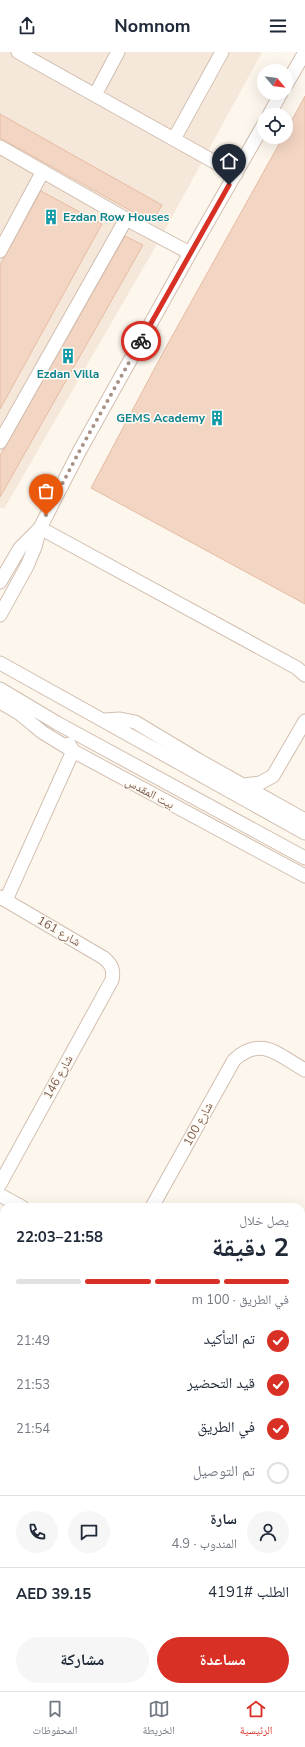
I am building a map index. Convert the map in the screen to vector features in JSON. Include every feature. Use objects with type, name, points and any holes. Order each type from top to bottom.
[{"type":"street","points":[[18,52],[236,174]]},
{"type":"street","points":[[95,95],[118,52]]},
{"type":"street","points":[[174,139],[222,52]]},
{"type":"street","points":[[293,73],[305,52]]},
{"type":"street","points":[[0,615],[31,556],[40,528],[80,450],[257,136]]},
{"type":"street","points":[[0,147],[126,219],[190,253]]},
{"type":"street","points":[[0,250],[43,171]]},
{"type":"street","points":[[0,442],[126,219]]},
{"type":"street","points":[[0,582],[20,548],[40,528]]},
{"type":"street","points":[[40,528],[297,668],[305,675]]},
{"type":"street","points":[[0,663],[305,834]]},
{"type":"street","name":"بيت المقدس","points":[[0,689],[57,723],[305,858]]},
{"type":"street","name":"بيت المقدس","points":[[0,702],[19,713],[42,732],[73,751],[305,876]]},
{"type":"street","points":[[104,720],[120,718],[136,722],[305,820]]},
{"type":"street","points":[[243,785],[260,784],[273,776],[305,721]]},
{"type":"street","points":[[3,899],[73,751],[57,723]]},
{"type":"street","points":[[273,776],[274,790],[278,804]]},
{"type":"street","name":"شارع 161","points":[[3,899],[104,958],[111,965],[113,970]]},
{"type":"street","name":"شارع 146","points":[[0,1184],[112,980],[113,970]]},
{"type":"street","name":"شارع 100","points":[[154,1203],[234,1060],[242,1053],[252,1048],[260,1048],[268,1050],[305,1070]]},
{"type":"street","points":[[0,1195],[15,1203]]},
{"type":"shaded area","points":[[0,52],[262,52],[161,237],[4,509],[0,507]]},
{"type":"building","name":"GEMS Academy","points":[[305,96],[305,604],[91,488],[165,349],[279,144],[293,144],[293,118]]},
{"type":"building","points":[[0,114],[162,205],[155,217],[151,222],[0,138]]},
{"type":"building","points":[[41,191],[102,224],[0,409],[0,265]]},
{"type":"building","points":[[125,236],[143,245],[0,497],[0,456]]},
{"type":"way so far","points":[[46,515],[80,450],[141,341]]},
{"type":"place","name":"Ezdan Row Houses","points":[[51,217]]},
{"type":"place","name":"Ezdan Villa","points":[[68,356]]},
{"type":"place","name":"GEMS Academy","points":[[217,418]]},
{"type":"route","points":[[141,341],[229,185]]}]
